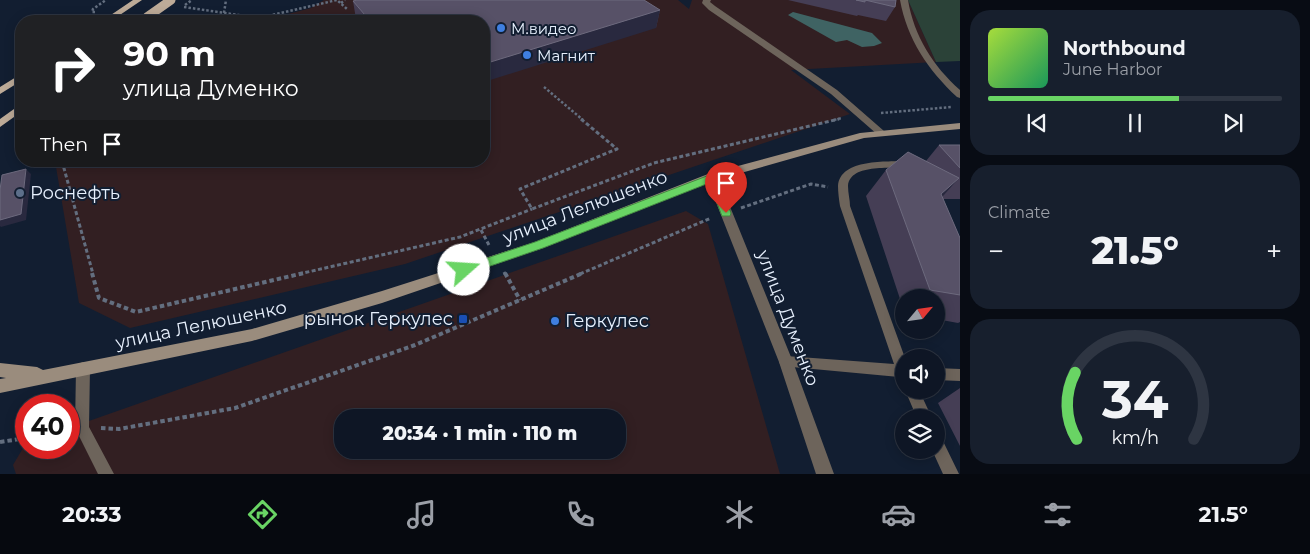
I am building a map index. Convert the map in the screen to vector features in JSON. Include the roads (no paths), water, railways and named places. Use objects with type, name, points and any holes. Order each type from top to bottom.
[{"type":"main road","points":[[115,15],[138,0]]},
{"type":"main road","points":[[150,15],[171,0]]},
{"type":"main road","points":[[0,91],[15,81]]},
{"type":"main road","points":[[0,124],[15,112]]},
{"type":"street","name":"улица Лелюшенко","points":[[0,386],[252,335],[382,297],[539,245],[712,177],[847,140],[881,133],[960,126]]},
{"type":"street","name":"улица Думенко","points":[[712,177],[786,362],[826,474]]},
{"type":"street","points":[[0,370],[49,375]]},
{"type":"lane","points":[[708,0],[706,4],[834,92],[881,133]]},
{"type":"lane","points":[[904,0],[904,9],[908,20],[927,58],[960,95]]},
{"type":"lane","points":[[896,349],[845,206],[842,184],[851,172],[864,166],[922,163]]},
{"type":"lane","points":[[786,362],[895,371]]},
{"type":"lane","points":[[83,368],[82,428],[106,474]]},
{"type":"lane","points":[[945,374],[960,375]]},
{"type":"lane","points":[[944,459],[951,474]]},
{"type":"place","name":"М.видео","points":[[501,28]]},
{"type":"place","name":"Магнит","points":[[527,55]]},
{"type":"place","name":"Роснефть","points":[[20,193]]},
{"type":"place","name":"рынок Геркулес","points":[[463,319]]},
{"type":"place","name":"Геркулес","points":[[555,321]]}]
